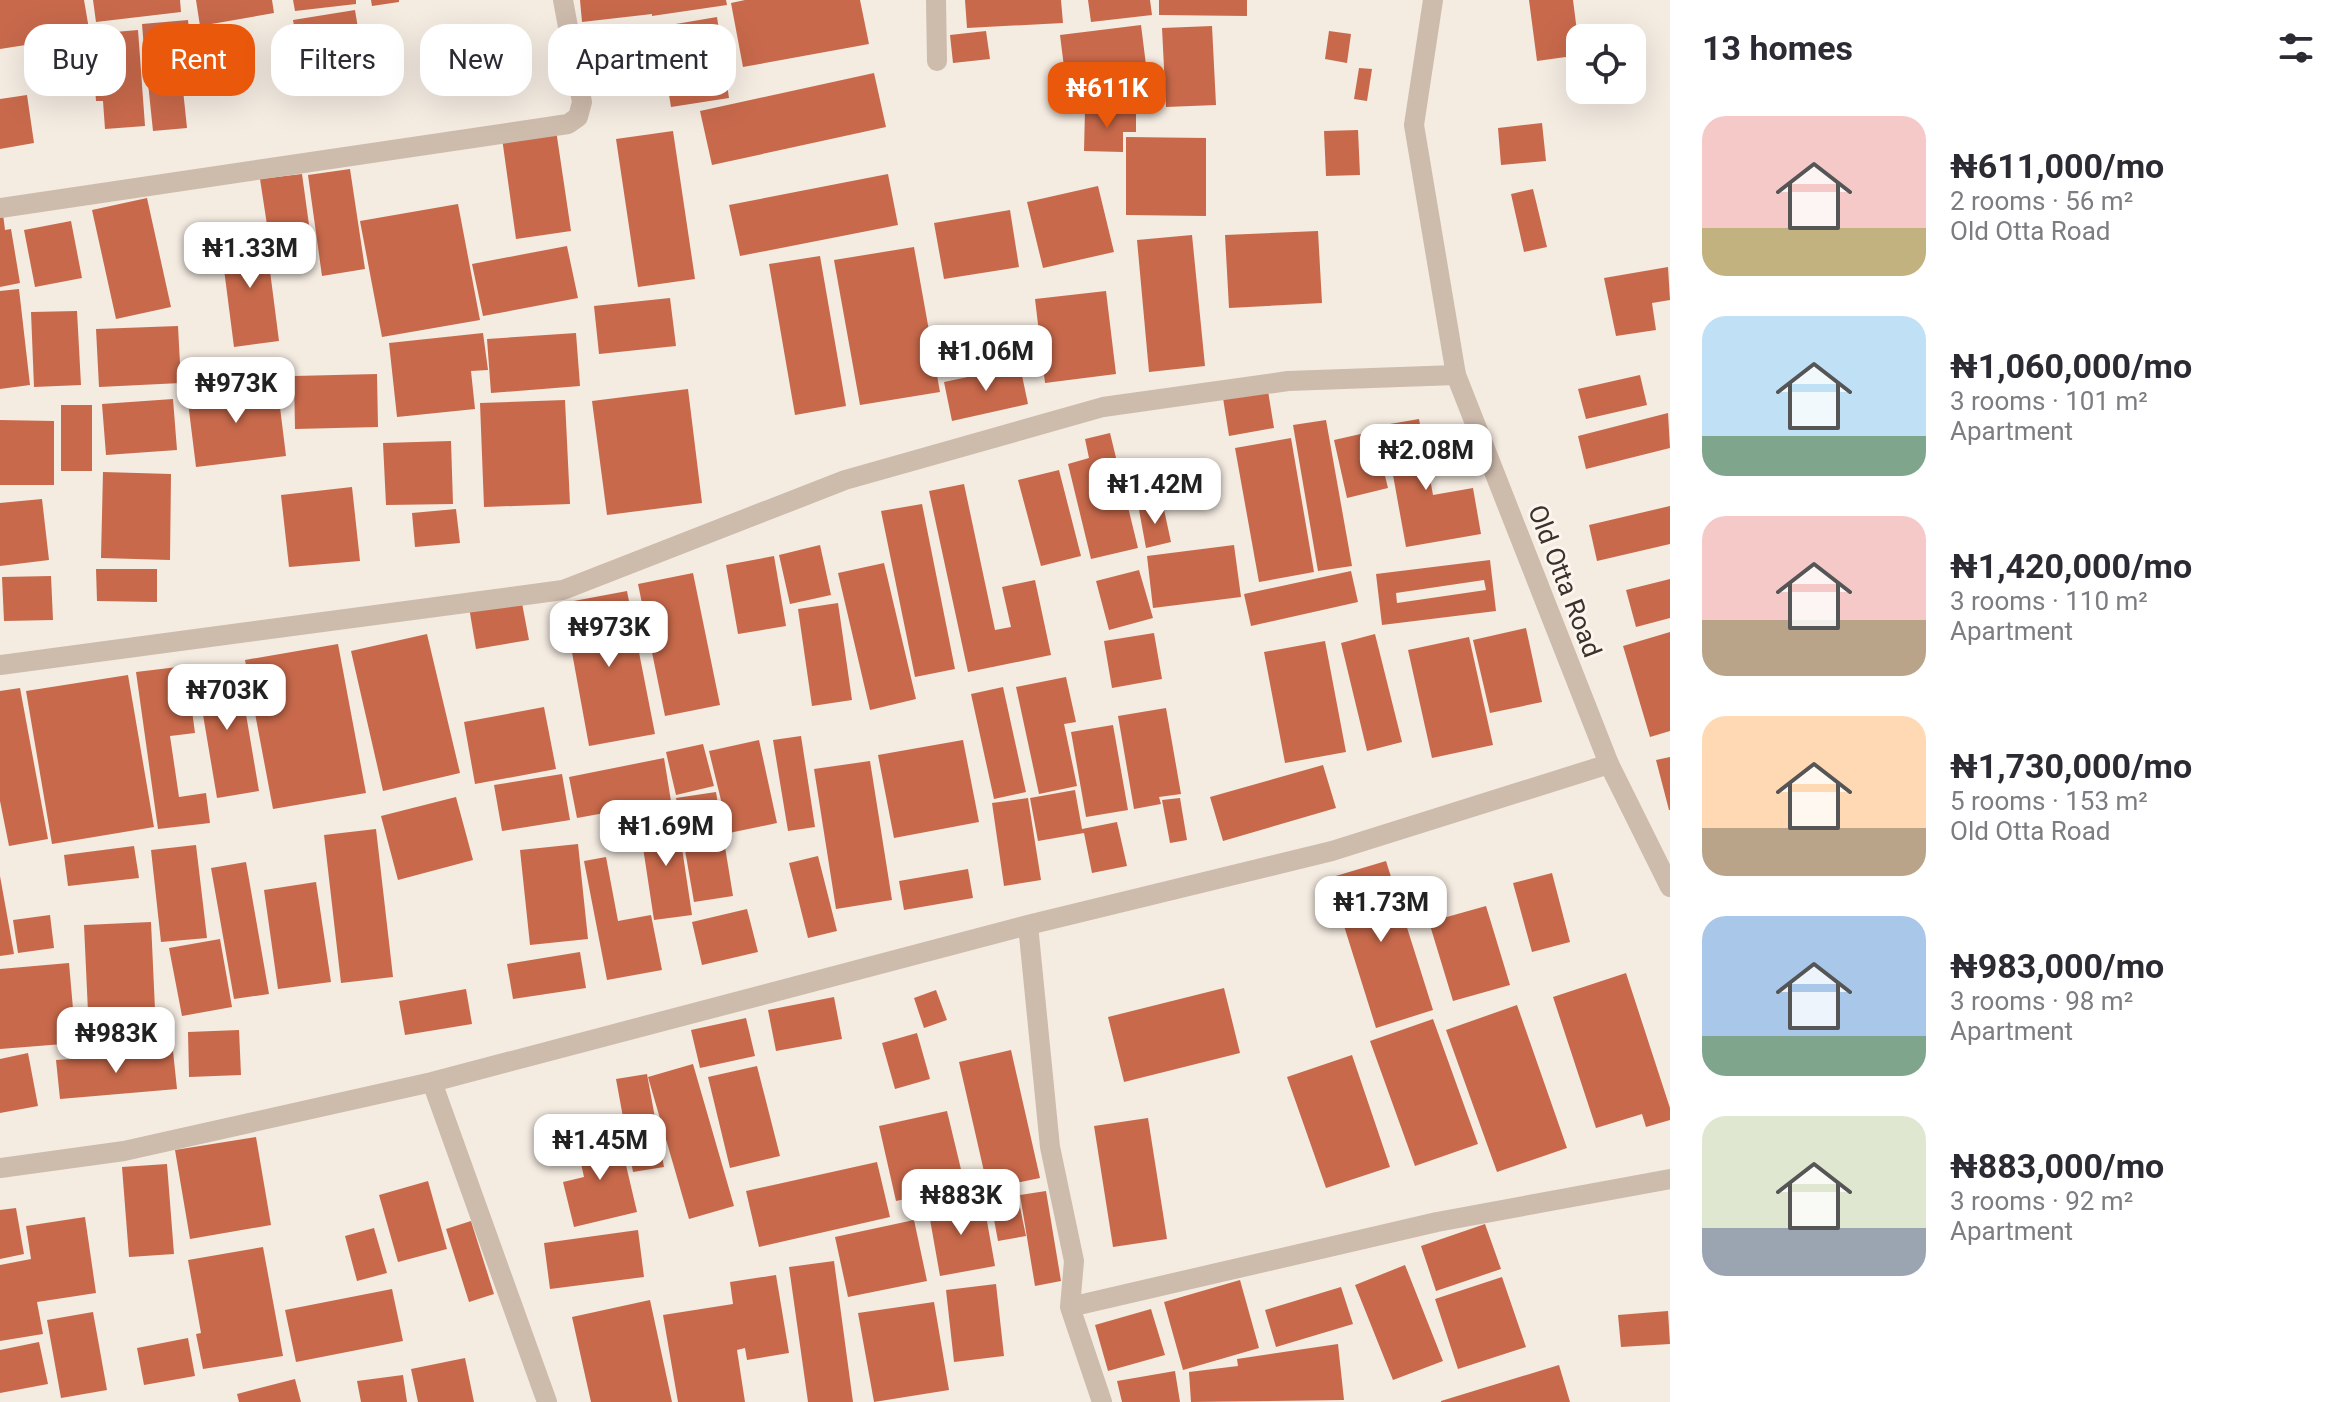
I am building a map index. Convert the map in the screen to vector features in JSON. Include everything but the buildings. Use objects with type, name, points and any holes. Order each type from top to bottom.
[{"type":"street","points":[[0,208],[568,124],[578,117],[582,102],[563,0]]},
{"type":"street","points":[[936,0],[937,61]]},
{"type":"street","name":"Old Otta Road","points":[[1433,0],[1414,125],[1456,375],[1609,764],[1670,887]]},
{"type":"street","points":[[0,665],[563,590],[845,480],[1103,407],[1288,381],[1456,375]]},
{"type":"street","points":[[0,1168],[124,1151],[432,1082],[1028,925],[1332,851],[1609,764]]},
{"type":"street","points":[[1028,925],[1050,1147],[1074,1261],[1070,1307],[1102,1402]]},
{"type":"street","points":[[432,1082],[547,1402]]},
{"type":"street","points":[[1070,1307],[1437,1222],[1670,1179]]}]
